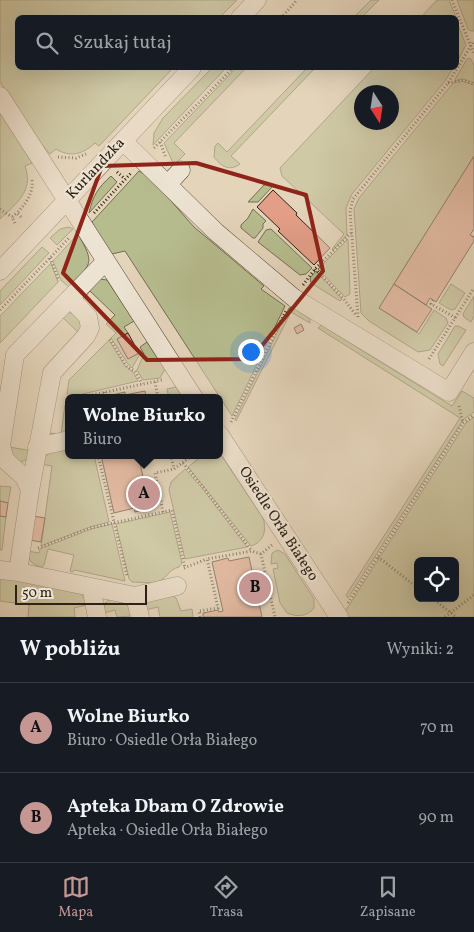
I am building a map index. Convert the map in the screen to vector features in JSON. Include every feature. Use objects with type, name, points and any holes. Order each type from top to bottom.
[{"type":"street","points":[[243,15],[256,0]]},
{"type":"street","name":"Kurlandzka","points":[[0,271],[190,70]]},
{"type":"street","points":[[0,96],[191,394]]},
{"type":"street","points":[[123,140],[272,289],[294,298],[317,320],[453,395],[474,352]]},
{"type":"street","points":[[168,184],[181,170]]},
{"type":"street","points":[[30,490],[24,477],[5,460],[1,446],[15,355],[105,262]]},
{"type":"street","points":[[18,572],[30,490],[52,373],[86,336],[90,328],[88,317],[70,298]]},
{"type":"street","name":"Osiedle Orła Białego","points":[[223,440],[338,616]]},
{"type":"street","points":[[38,447],[65,441]]},
{"type":"street","points":[[0,570],[18,572],[91,588],[131,589],[177,586]]},
{"type":"street","points":[[91,588],[98,617]]},
{"type":"street","points":[[131,589],[140,617]]},
{"type":"path","points":[[285,15],[298,0]]},
{"type":"path","points":[[452,0],[458,15]]},
{"type":"path","points":[[459,17],[474,54]]},
{"type":"path","points":[[459,65],[474,41]]},
{"type":"path","points":[[154,149],[231,70]]},
{"type":"path","points":[[315,269],[343,298],[358,317],[350,211],[354,200],[448,83],[456,70]]},
{"type":"path","points":[[448,83],[463,80],[474,84]]},
{"type":"path","points":[[56,158],[59,156],[76,158],[92,149]]},
{"type":"path","points":[[90,217],[134,170]]},
{"type":"path","points":[[116,172],[125,179]]},
{"type":"path","points":[[12,217],[31,195],[32,174]]},
{"type":"path","points":[[0,209],[12,217],[15,223]]},
{"type":"path","points":[[17,213],[21,217]]},
{"type":"path","points":[[0,310],[76,231]]},
{"type":"path","points":[[223,432],[229,427],[294,298],[315,269],[352,233]]},
{"type":"path","points":[[52,246],[57,251]]},
{"type":"path","points":[[50,258],[59,281]]},
{"type":"path","points":[[427,362],[474,288]]},
{"type":"path","points":[[433,300],[431,304],[456,318]]},
{"type":"path","points":[[110,339],[128,367],[135,371],[142,384]]},
{"type":"path","points":[[95,394],[162,380]]},
{"type":"path","points":[[155,382],[157,394]]},
{"type":"path","points":[[453,395],[463,423]]},
{"type":"path","points":[[338,616],[350,601],[463,423],[474,415]]},
{"type":"path","points":[[99,459],[131,589]]},
{"type":"path","points":[[172,459],[174,470]]},
{"type":"path","points":[[163,512],[155,474],[174,470],[188,459]]},
{"type":"path","points":[[182,463],[203,486],[252,551]]},
{"type":"path","points":[[22,546],[37,548],[90,528],[172,510],[185,568]]},
{"type":"path","points":[[261,554],[284,535]]},
{"type":"path","points":[[200,617],[198,611],[218,608],[207,559],[252,551],[261,554]]},
{"type":"path","points":[[261,554],[275,617]]},
{"type":"path","points":[[378,557],[414,585]]},
{"type":"path","points":[[445,617],[474,595]]},
{"type":"path","points":[[437,602],[456,617]]},
{"type":"highlighted area","points":[[196,163],[306,195],[323,271],[251,359],[147,360],[63,273],[102,166]]},
{"type":"green space","points":[[0,0],[237,0],[222,15],[15,15],[15,70],[171,70],[99,146],[95,143],[77,154],[61,152],[56,149],[50,154],[38,140],[0,82]]},
{"type":"green space","points":[[371,0],[379,0],[364,15],[356,15]]},
{"type":"green space","points":[[437,0],[449,0],[455,15],[423,15]]},
{"type":"green space","points":[[457,0],[474,0],[474,31],[468,29]]},
{"type":"green space","points":[[459,28],[466,45],[459,58]]},
{"type":"green space","points":[[470,58],[474,65],[474,83],[463,79],[454,81],[467,59]]},
{"type":"green space","points":[[210,70],[224,70],[153,145],[154,133],[163,118]]},
{"type":"green space","points":[[234,70],[244,70],[174,143],[185,154],[174,165],[164,143]]},
{"type":"green space","points":[[305,70],[313,70],[231,156],[240,164],[229,168],[219,163],[214,157],[215,146],[218,143],[227,152]]},
{"type":"green space","points":[[372,70],[452,70],[445,81],[352,194],[346,208],[347,235],[333,250],[344,234],[282,176],[280,168],[354,89],[354,130],[399,130],[399,85],[358,85]]},
{"type":"green space","points":[[462,81],[474,85],[474,156],[379,308],[419,334],[434,310],[446,318],[448,323],[430,350],[418,352],[369,321],[361,313],[354,209],[359,198],[453,83]]},
{"type":"green space","points":[[0,113],[32,163],[25,166],[27,183],[22,196],[0,219]]},
{"type":"green space","points":[[139,171],[149,176],[194,227],[264,286],[261,289],[285,306],[232,416],[223,402],[223,394],[218,394],[125,251],[112,254],[92,222]]},
{"type":"green space","points":[[111,176],[117,182],[89,213],[97,192]]},
{"type":"green space","points":[[271,184],[273,186],[258,202],[248,202],[264,185]]},
{"type":"green space","points":[[253,209],[266,221],[255,238],[241,228],[241,225]]},
{"type":"green space","points":[[69,227],[73,229],[57,245],[50,238],[60,229]]},
{"type":"green space","points":[[271,229],[312,268],[306,274],[300,275],[258,242],[266,230]]},
{"type":"green space","points":[[78,234],[89,258],[86,268],[69,287],[61,280],[53,261]]},
{"type":"green space","points":[[348,239],[350,294],[345,297],[318,269]]},
{"type":"green space","points":[[42,247],[49,253],[0,305],[0,291]]},
{"type":"green space","points":[[51,263],[58,282],[0,343],[0,316]]},
{"type":"green space","points":[[316,271],[342,299],[340,301],[311,283],[310,278]]},
{"type":"green space","points":[[99,279],[107,280],[134,321],[124,327],[128,333],[117,339],[128,359],[140,353],[132,368],[111,338],[116,333],[106,324],[115,315],[90,291],[82,300],[80,298]]},
{"type":"green space","points":[[451,284],[465,293],[455,309],[451,310],[439,303]]},
{"type":"green space","points":[[474,296],[474,316],[471,322],[463,314]]},
{"type":"green space","points":[[292,307],[310,319],[310,323],[291,312],[236,421],[235,419],[289,308]]},
{"type":"green space","points":[[67,313],[75,313],[83,322],[79,333],[62,317]]},
{"type":"green space","points":[[321,325],[452,406],[462,391],[474,398],[474,412],[463,420],[348,598],[346,595],[460,418],[318,328]]},
{"type":"green space","points":[[455,326],[466,330],[443,366],[440,364],[438,354]]},
{"type":"green space","points":[[109,340],[125,366],[133,372],[138,381],[83,394],[67,394],[69,380]]},
{"type":"green space","points":[[147,342],[165,369],[160,378],[143,380],[137,370],[144,354],[140,347]]},
{"type":"green space","points":[[176,387],[180,394],[168,394],[167,389]]},
{"type":"green space","points":[[65,405],[65,435],[49,437],[49,433],[61,434]]},
{"type":"green space","points":[[474,417],[474,617],[346,617],[346,610],[466,423]]},
{"type":"green space","points":[[9,447],[33,451],[26,460],[18,461],[14,460]]},
{"type":"green space","points":[[65,448],[65,459],[95,459],[109,522],[90,527],[41,546],[52,466],[40,464],[45,456]]},
{"type":"green space","points":[[223,458],[263,518],[265,527],[262,539],[259,542],[251,546],[188,467],[198,459]]},
{"type":"green space","points":[[185,469],[247,547],[185,559],[169,490],[171,482]]},
{"type":"green space","points":[[0,486],[11,487],[8,503],[0,501]]},
{"type":"green space","points":[[170,512],[182,563],[160,581],[150,583],[132,582],[129,579],[116,524]]},
{"type":"green space","points":[[0,516],[6,517],[2,550],[0,550]]},
{"type":"green space","points":[[112,524],[125,581],[75,570],[72,572],[70,571],[74,555],[48,549],[44,565],[41,567],[30,560],[28,551],[39,553],[40,549],[91,529]]},
{"type":"green space","points":[[278,550],[285,554],[314,599],[314,608],[305,615],[298,616],[287,613],[280,603],[273,569],[278,568],[277,563],[271,564],[272,553]]},
{"type":"green space","points":[[0,578],[54,584],[74,589],[82,594],[86,605],[74,608],[75,617],[28,617],[29,605],[0,601]]},
{"type":"green space","points":[[169,594],[176,598],[181,611],[192,609],[193,617],[160,617],[158,607],[145,610],[147,602],[151,597]]},
{"type":"green space","points":[[115,598],[127,603],[132,616],[117,617],[115,610],[104,613],[105,603]]},
{"type":"building","points":[[474,156],[474,229],[470,235],[474,237],[474,241],[436,302],[430,298],[426,305],[394,284]]},
{"type":"building","points":[[273,190],[330,248],[314,265],[278,231],[280,229],[257,207]]},
{"type":"building","points":[[394,284],[432,309],[417,332],[379,308]]},
{"type":"building","points":[[301,324],[304,330],[297,334],[294,328]]},
{"type":"building","points":[[128,333],[139,353],[128,359],[117,339]]},
{"type":"building","points":[[145,391],[145,394],[130,394]]},
{"type":"building","points":[[102,459],[139,459],[150,508],[135,512],[134,508],[114,513]]},
{"type":"building","points":[[0,501],[8,503],[6,517],[0,516]]},
{"type":"building","points":[[33,516],[45,518],[41,542],[29,540]]},
{"type":"building","points":[[249,557],[262,617],[203,617],[203,613],[223,611],[212,562],[228,558],[229,561]]},
{"type":"place","name":"Wolne Biurko","points":[[144,494]]},
{"type":"place","name":"Apteka Dbam O Zdrowie","points":[[255,588]]}]
